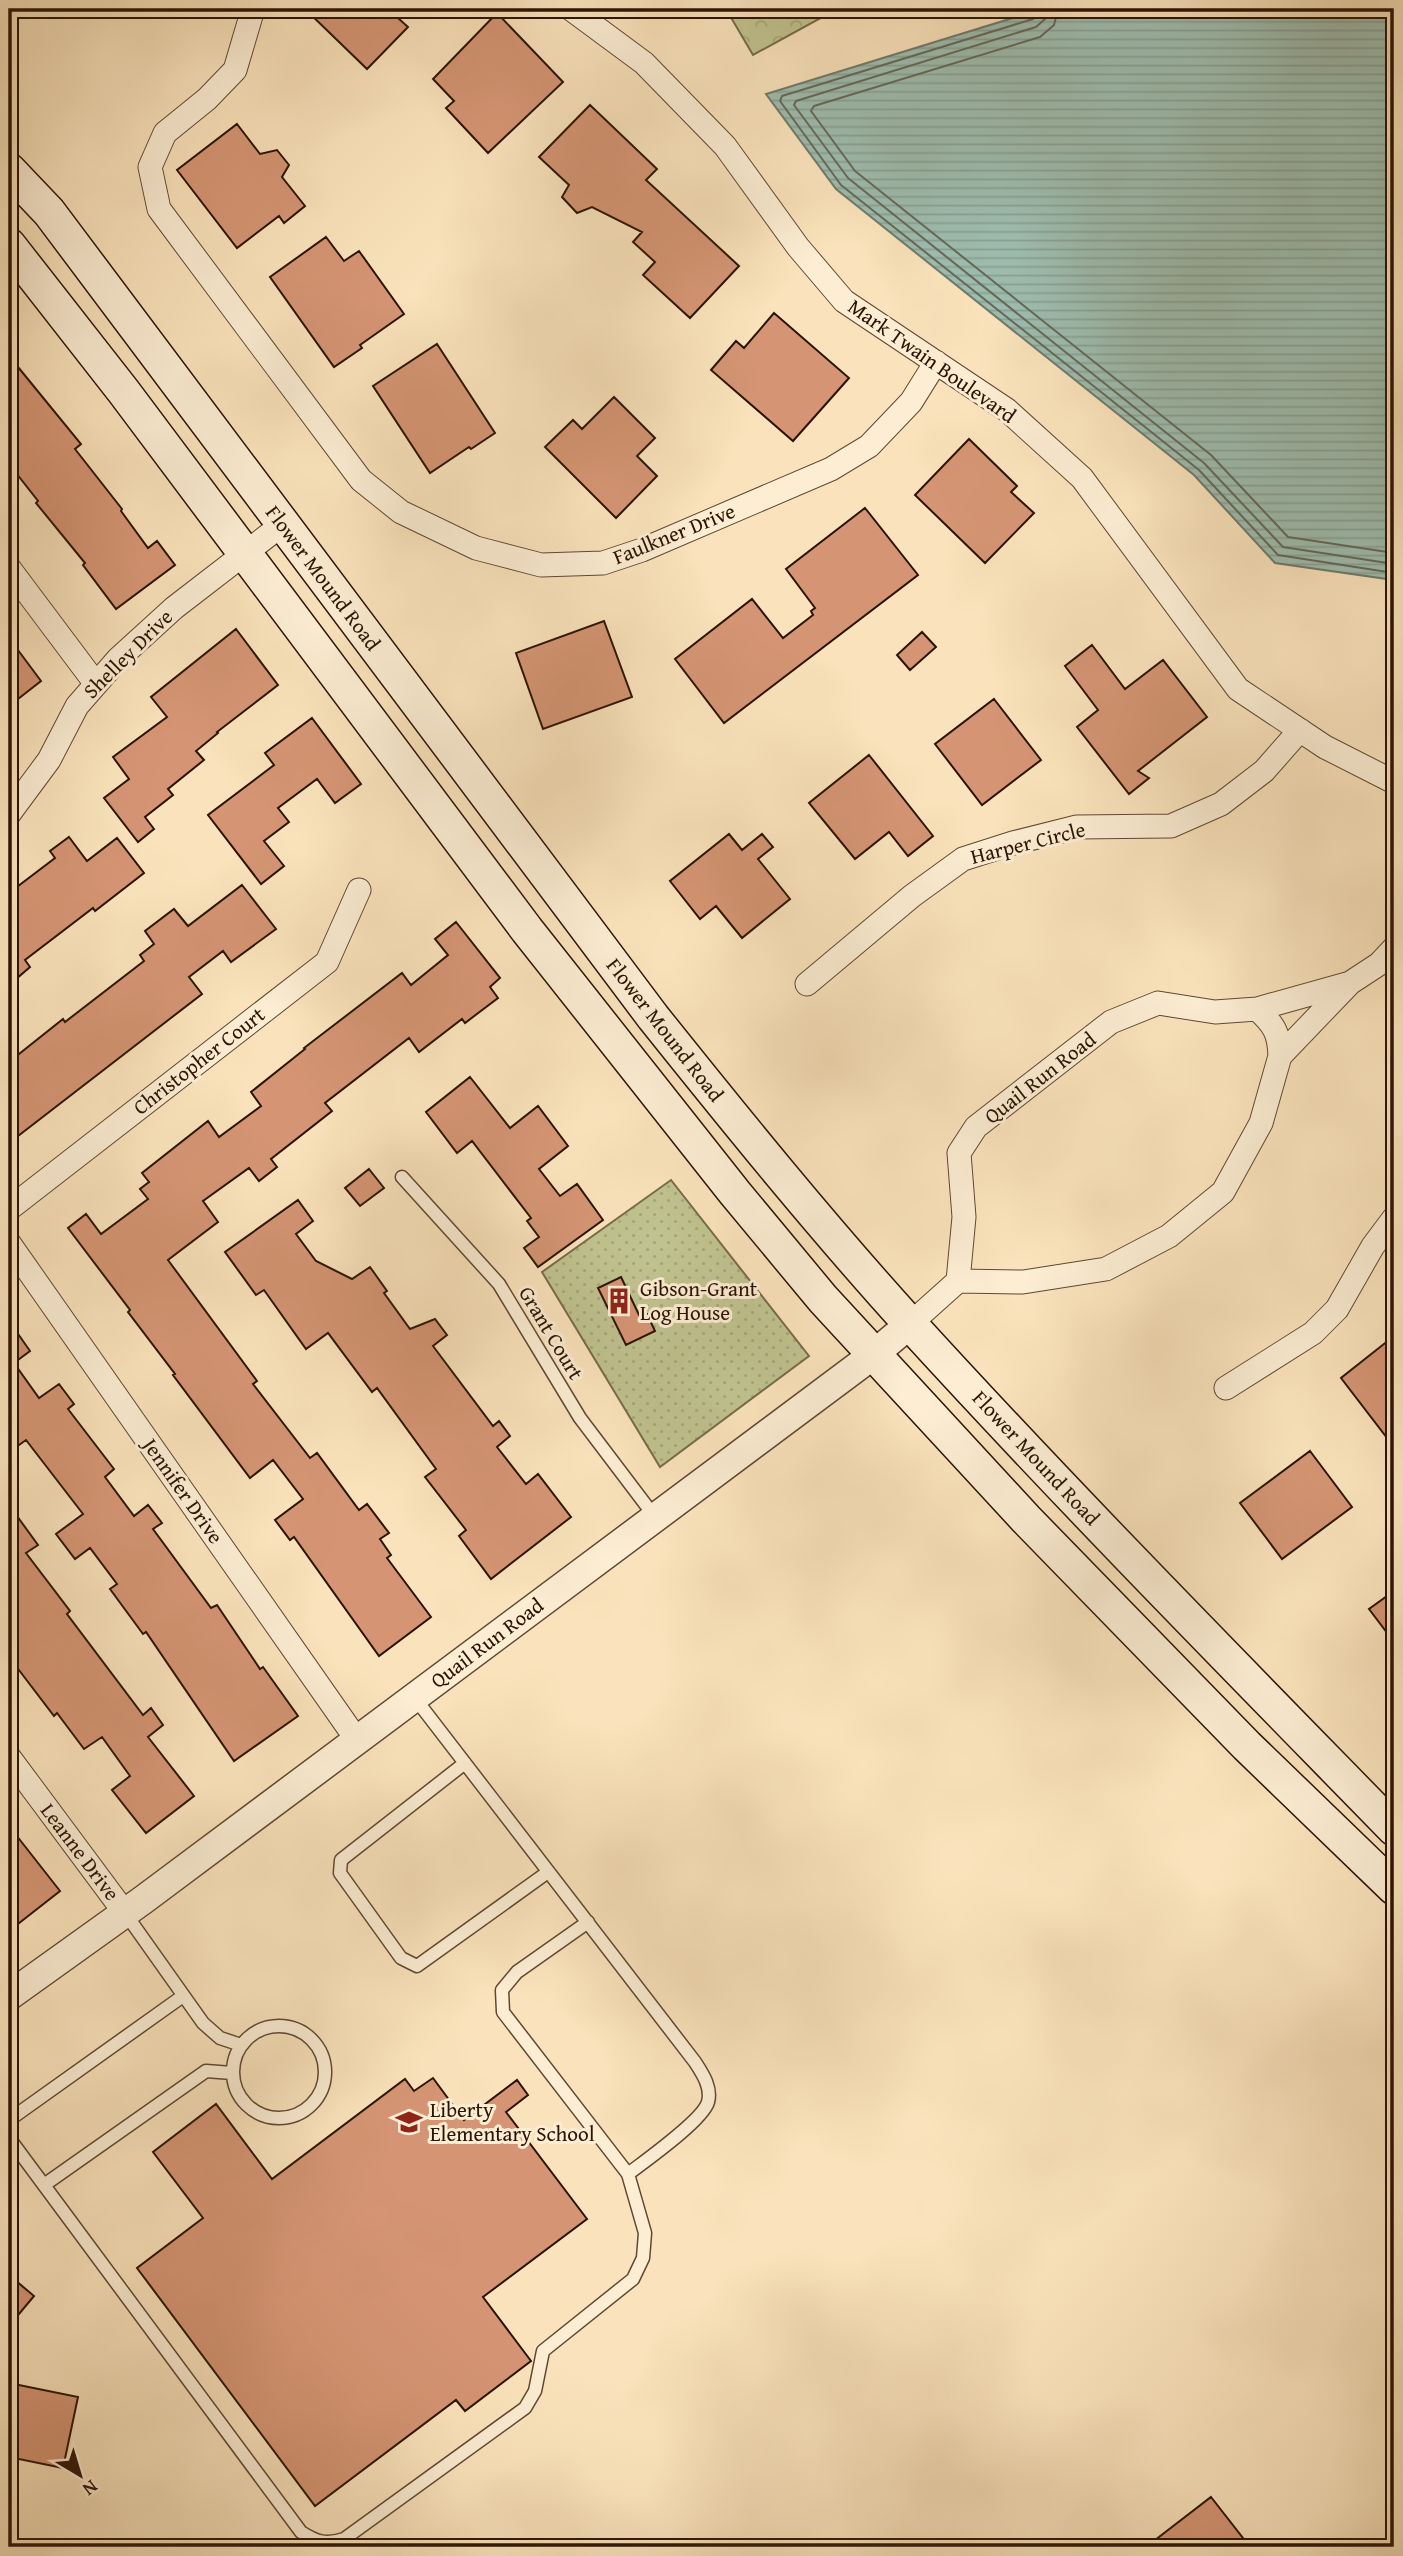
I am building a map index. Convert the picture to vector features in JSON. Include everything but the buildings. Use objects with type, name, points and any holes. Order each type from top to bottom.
[{"type":"main road","name":"Flower Mound Road","points":[[9,170],[49,212],[653,1017],[737,1122],[910,1324],[1053,1477],[1394,1829]]},
{"type":"main road","points":[[9,245],[124,392],[596,1019],[776,1243],[873,1355],[1026,1519],[1247,1746],[1394,1888]]},
{"type":"street","name":"Faulkner Drive","points":[[253,9],[234,70],[207,99],[165,133],[150,167],[159,209],[361,480],[401,512],[476,548],[541,565],[603,563],[642,550],[831,469],[869,446],[911,402],[936,362]]},
{"type":"street","name":"Mark Twain Boulevard","points":[[572,9],[644,63],[725,146],[798,247],[845,301],[1007,410],[1082,478],[1238,689],[1325,747],[1394,782]]},
{"type":"street","name":"Shelley Drive","points":[[9,814],[49,760],[77,706],[118,659],[174,608],[283,524]]},
{"type":"street","points":[[9,568],[96,684]]},
{"type":"street","name":"Harper Circle","points":[[807,984],[912,896],[963,859],[1077,827],[1171,826],[1222,804],[1264,771],[1300,730]]},
{"type":"street","name":"Christopher Court","points":[[9,1209],[327,962],[359,890]]},
{"type":"street","name":"Quail Run Road","points":[[9,1996],[125,1913],[873,1355],[958,1281],[1023,1282],[1106,1269],[1169,1236],[1223,1192],[1261,1123],[1280,1056],[1350,983],[1379,964],[1394,948]]},
{"type":"street","name":"Quail Run Road","points":[[958,1281],[964,1217],[959,1153],[976,1127],[1111,1022],[1158,1003],[1215,1012],[1256,1009],[1350,983]]},
{"type":"street","points":[[1256,1009],[1276,1031],[1280,1056]]},
{"type":"street","points":[[1226,1388],[1313,1334],[1337,1309],[1373,1246],[1394,1218]]},
{"type":"street","name":"Jennifer Drive","points":[[9,1242],[357,1740]]},
{"type":"street","name":"Leanne Drive","points":[[9,1757],[125,1913]]},
{"type":"lane","name":"Grant Court","points":[[402,1177],[499,1284],[580,1418],[656,1517]]},
{"type":"lane","points":[[414,1697],[707,2081],[709,2101],[699,2117],[628,2174]]},
{"type":"lane","points":[[465,1763],[341,1860],[340,1873],[401,1958],[417,1966],[548,1871]]},
{"type":"lane","points":[[125,1913],[203,2023],[220,2038],[241,2045]]},
{"type":"lane","points":[[9,2138],[301,2532],[316,2542],[331,2543],[344,2539],[525,2408],[535,2391],[543,2351],[633,2279],[643,2258],[645,2233],[628,2174],[503,2012],[502,1990],[517,1972],[588,1922]]},
{"type":"lane","points":[[9,2120],[183,1996]]},
{"type":"lane","points":[[281,2025],[297,2029],[310,2037],[320,2050],[325,2065],[319,2096],[308,2109],[295,2116],[280,2119],[265,2117],[252,2111],[241,2101],[234,2088],[232,2073],[234,2058],[251,2034],[265,2027],[281,2025]]},
{"type":"lane","points":[[44,2185],[206,2071],[232,2073]]},
{"type":"green space","points":[[726,9],[837,9],[753,55]]},
{"type":"green space","points":[[671,1180],[809,1356],[660,1467],[542,1272]]},
{"type":"water","points":[[1042,9],[1394,9],[1394,580],[1275,563],[1194,475],[836,189],[766,94]]},
{"type":"place","name":"Gibson-Grant Log House","points":[[619,1301]]},
{"type":"place","name":"Liberty Elementary School","points":[[409,2122]]}]
